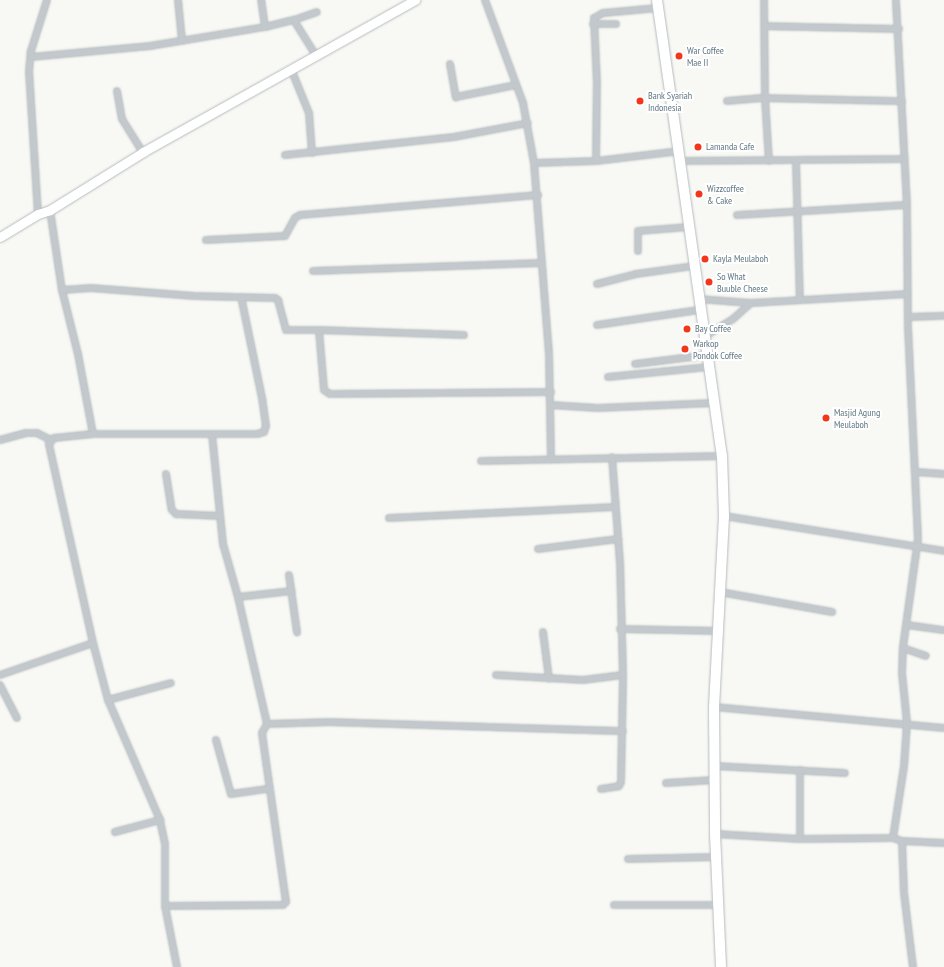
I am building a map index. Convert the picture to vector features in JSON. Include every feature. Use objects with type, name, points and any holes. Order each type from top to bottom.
[{"type":"highway","points":[[658,4],[681,156],[699,310],[708,354],[722,456],[724,516],[714,707],[715,834],[717,905],[721,967]]},
{"type":"main road","points":[[0,237],[38,214],[50,210],[143,152],[315,54],[415,0]]},
{"type":"street","points":[[38,214],[30,87],[31,57],[47,0]]},
{"type":"street","points":[[178,0],[182,40]]},
{"type":"street","points":[[260,0],[266,27]]},
{"type":"street","points":[[484,0],[516,85],[528,123],[534,163],[538,195],[550,392],[551,459]]},
{"type":"street","points":[[764,0],[765,98],[769,161]]},
{"type":"street","points":[[893,838],[904,766],[907,723],[902,674],[903,648],[916,546],[916,472],[908,329],[910,317],[908,294],[907,205],[903,159],[899,29],[896,0]]},
{"type":"street","points":[[596,161],[597,84],[593,24],[596,15],[658,4]]},
{"type":"street","points":[[31,57],[182,40],[266,27],[317,12]]},
{"type":"street","points":[[294,20],[315,54]]},
{"type":"street","points":[[593,24],[616,24]]},
{"type":"street","points":[[765,26],[899,29]]},
{"type":"street","points":[[450,64],[456,97],[516,85]]},
{"type":"street","points":[[291,69],[309,113],[312,153]]},
{"type":"street","points":[[117,91],[122,119],[143,152]]},
{"type":"street","points":[[727,101],[765,98],[902,101]]},
{"type":"street","points":[[285,155],[454,137],[528,123]]},
{"type":"street","points":[[534,163],[681,156],[796,162],[903,159]]},
{"type":"street","points":[[796,162],[799,213],[800,300]]},
{"type":"street","points":[[206,240],[285,236],[295,218],[300,215],[538,195]]},
{"type":"street","points":[[737,215],[799,213],[907,205]]},
{"type":"street","points":[[50,210],[62,290],[78,354],[93,434]]},
{"type":"street","points":[[638,251],[638,231],[689,226]]},
{"type":"street","points":[[313,271],[541,263]]},
{"type":"street","points":[[597,284],[636,274],[694,266]]},
{"type":"street","points":[[62,290],[91,288],[241,297],[268,297],[278,300],[286,330],[464,335]]},
{"type":"street","points":[[698,298],[751,303],[908,294]]},
{"type":"street","points":[[0,440],[26,433],[37,433],[51,440],[93,434],[257,434],[264,432],[266,426],[254,352],[241,297]]},
{"type":"street","points":[[704,337],[733,319],[751,303]]},
{"type":"street","points":[[597,326],[699,310]]},
{"type":"street","points":[[910,317],[944,316]]},
{"type":"street","points":[[319,330],[324,390],[330,394],[550,392]]},
{"type":"street","points":[[635,364],[708,354]]},
{"type":"street","points":[[608,377],[709,367]]},
{"type":"street","points":[[550,405],[598,408],[714,403]]},
{"type":"street","points":[[166,906],[284,903],[286,896],[268,789],[262,733],[267,724],[238,597],[223,544],[212,434]]},
{"type":"street","points":[[51,440],[49,444],[93,643],[108,700],[160,820],[165,844],[166,906],[177,967]]},
{"type":"street","points":[[481,461],[612,457],[722,456]]},
{"type":"street","points":[[601,789],[619,786],[622,782],[623,675],[620,629],[618,539],[612,457]]},
{"type":"street","points":[[916,472],[944,474]]},
{"type":"street","points":[[166,474],[172,510],[176,514],[220,516]]},
{"type":"street","points":[[389,518],[615,507]]},
{"type":"street","points":[[724,516],[944,551]]},
{"type":"street","points":[[538,549],[618,539]]},
{"type":"street","points":[[289,575],[297,632]]},
{"type":"street","points":[[238,597],[292,591]]},
{"type":"street","points":[[720,592],[832,612]]},
{"type":"street","points":[[907,625],[944,630]]},
{"type":"street","points":[[620,629],[719,631]]},
{"type":"street","points":[[543,632],[549,679]]},
{"type":"street","points":[[0,675],[93,643]]},
{"type":"street","points":[[903,648],[926,656]]},
{"type":"street","points":[[496,675],[583,680],[623,675]]},
{"type":"street","points":[[108,700],[171,683]]},
{"type":"street","points":[[0,685],[17,718]]},
{"type":"street","points":[[714,707],[907,723],[944,728]]},
{"type":"street","points":[[267,724],[331,722],[623,731]]},
{"type":"street","points":[[216,740],[231,794],[268,789]]},
{"type":"street","points":[[715,766],[845,773]]},
{"type":"street","points":[[800,770],[800,839]]},
{"type":"street","points":[[666,783],[715,780]]},
{"type":"street","points":[[115,832],[160,820]]},
{"type":"street","points":[[715,834],[800,839],[893,838],[902,841],[944,844]]},
{"type":"street","points":[[902,841],[904,893],[913,967]]},
{"type":"street","points":[[628,859],[716,857]]},
{"type":"street","points":[[614,904],[717,905]]},
{"type":"place","name":"War Coffee Mae II","points":[[679,56]]},
{"type":"place","name":"Bank Syariah Indonesia","points":[[640,101]]},
{"type":"place","name":"Lamanda Cafe","points":[[698,147]]},
{"type":"place","name":"Wizzcoffee & Cake","points":[[699,194]]},
{"type":"place","name":"Kayla Meulaboh","points":[[705,259]]},
{"type":"place","name":"So What Buuble Cheese","points":[[709,282]]},
{"type":"place","name":"Bay Coffee","points":[[687,329]]},
{"type":"place","name":"Warkop Pondok Coffee","points":[[685,349]]},
{"type":"place","name":"Masjid Agung Meulaboh","points":[[826,418]]}]
